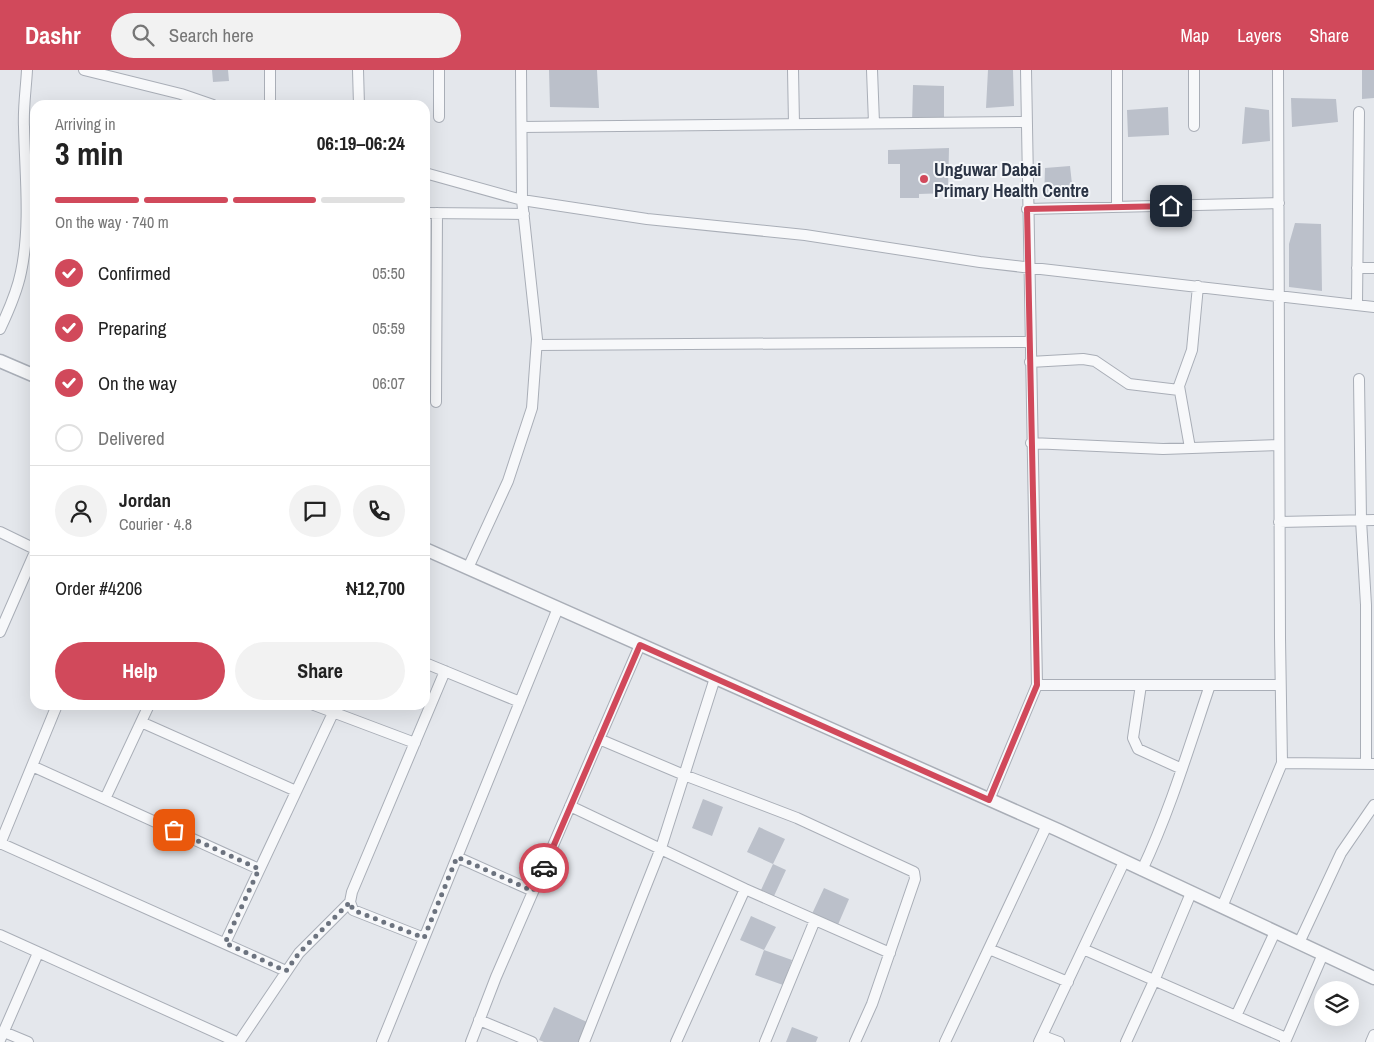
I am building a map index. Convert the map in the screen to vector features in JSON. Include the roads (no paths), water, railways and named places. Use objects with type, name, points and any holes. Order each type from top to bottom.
[{"type":"street","points":[[0,329],[13,301],[22,271],[26,186],[24,124],[26,70]]},
{"type":"street","points":[[84,70],[187,100]]},
{"type":"street","points":[[270,70],[270,100]]},
{"type":"street","points":[[358,70],[359,100]]},
{"type":"street","points":[[439,70],[439,117]]},
{"type":"street","points":[[468,568],[508,481],[532,408],[537,345],[522,200],[521,70]]},
{"type":"street","points":[[793,70],[794,124]]},
{"type":"street","points":[[872,70],[874,123]]},
{"type":"street","points":[[989,800],[1037,685],[1029,342],[1026,70]]},
{"type":"street","points":[[1117,70],[1117,207]]},
{"type":"street","points":[[1194,70],[1194,126]]},
{"type":"street","points":[[1222,906],[1282,763],[1279,522],[1280,295],[1278,70]]},
{"type":"street","points":[[1357,304],[1359,112]]},
{"type":"street","points":[[522,127],[1026,122]]},
{"type":"street","points":[[430,174],[522,200],[647,219],[805,235],[947,258],[1374,307]]},
{"type":"street","points":[[1027,209],[1279,203]]},
{"type":"street","points":[[430,213],[524,214]]},
{"type":"street","points":[[436,402],[437,213]]},
{"type":"street","points":[[1357,268],[1374,268]]},
{"type":"street","points":[[1190,448],[1179,390],[1186,363],[1192,350],[1198,286]]},
{"type":"street","points":[[537,345],[1029,342]]},
{"type":"street","points":[[1030,362],[1083,359],[1095,361],[1129,384],[1179,390]]},
{"type":"street","points":[[0,361],[30,374]]},
{"type":"street","points":[[1282,763],[1370,764],[1370,608],[1361,520],[1359,379]]},
{"type":"street","points":[[1031,443],[1107,448],[1279,445]]},
{"type":"street","points":[[1279,522],[1374,520]]},
{"type":"street","points":[[0,532],[30,547]]},
{"type":"street","points":[[430,551],[1047,825],[1374,978]]},
{"type":"street","points":[[0,632],[30,562]]},
{"type":"street","points":[[382,1042],[558,608]]},
{"type":"street","points":[[470,1042],[533,891],[640,645]]},
{"type":"street","points":[[430,665],[520,702]]},
{"type":"street","points":[[430,707],[445,671]]},
{"type":"street","points":[[584,1042],[661,848],[716,678]]},
{"type":"street","points":[[1141,684],[1133,738],[1134,745],[1138,749],[1182,769]]},
{"type":"street","points":[[1037,685],[1280,685]]},
{"type":"street","points":[[1142,870],[1157,839],[1210,685]]},
{"type":"street","points":[[55,710],[0,844],[286,971]]},
{"type":"street","points":[[105,800],[147,710]]},
{"type":"street","points":[[326,710],[415,743]]},
{"type":"street","points":[[424,938],[353,910],[350,902],[352,892],[429,710]]},
{"type":"street","points":[[225,943],[333,713]]},
{"type":"street","points":[[142,722],[296,791]]},
{"type":"street","points":[[599,739],[684,775],[797,818],[914,872],[915,879],[890,953],[855,1042]]},
{"type":"street","points":[[32,766],[259,869]]},
{"type":"street","points":[[1299,943],[1341,854],[1374,805]]},
{"type":"street","points":[[570,806],[745,889],[890,953]]},
{"type":"street","points":[[945,1042],[1047,825]]},
{"type":"street","points":[[457,857],[533,891]]},
{"type":"street","points":[[1059,1042],[1041,1039],[1124,862]]},
{"type":"street","points":[[676,1042],[745,889]]},
{"type":"street","points":[[1126,1042],[1191,893]]},
{"type":"street","points":[[0,935],[238,1042],[299,953],[350,902]]},
{"type":"street","points":[[765,1042],[815,920]]},
{"type":"street","points":[[1236,1016],[1275,932]]},
{"type":"street","points":[[989,949],[1068,982]]},
{"type":"street","points":[[1083,949],[1236,1016],[1285,1040],[1324,954]]},
{"type":"street","points":[[28,1042],[2,1036],[38,953]]},
{"type":"street","points":[[479,1020],[532,1042]]},
{"type":"street","points":[[1371,1042],[1374,1036]]},
{"type":"place","name":"Unguwar Dabai Primary Health Centre","points":[[924,179]]}]
